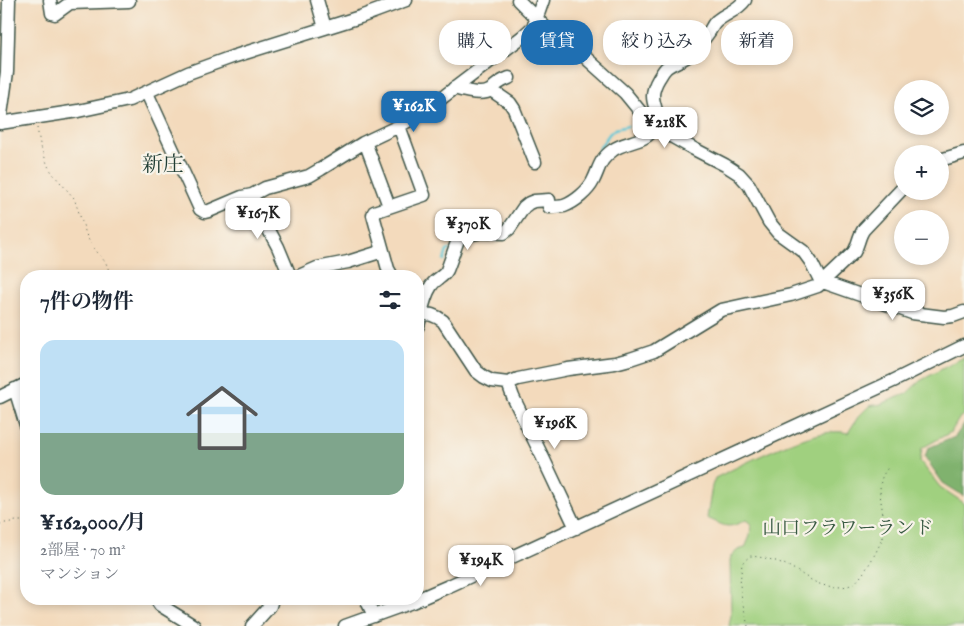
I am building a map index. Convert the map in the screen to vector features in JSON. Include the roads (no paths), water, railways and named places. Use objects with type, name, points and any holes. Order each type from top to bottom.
[{"type":"street","points":[[9,0],[6,72],[0,122],[108,106],[129,100],[188,73],[406,0]]},
{"type":"street","points":[[50,0],[52,13],[55,14],[70,3],[129,1]]},
{"type":"street","points":[[317,0],[326,28]]},
{"type":"street","points":[[518,0],[536,20],[543,0]]},
{"type":"street","points":[[424,299],[435,280],[444,275],[447,270],[460,238],[482,232],[504,233],[509,229],[524,207],[534,201],[549,200],[549,207],[558,207],[576,199],[593,181],[603,158],[619,146],[644,138],[652,131],[655,127],[657,110],[653,101],[653,94],[664,69],[688,56],[710,32],[714,24],[741,6],[746,0]]},
{"type":"street","points":[[147,93],[200,209],[205,212],[242,197],[252,195],[265,188],[309,176],[363,142],[399,126],[422,113],[521,38]]},
{"type":"street","points":[[593,64],[625,93],[655,127],[739,174],[749,185],[769,222],[778,233],[803,251],[823,282],[912,312],[944,317],[964,312]]},
{"type":"street","points":[[454,88],[487,93],[496,84],[509,78]]},
{"type":"street","points":[[491,90],[510,103],[514,109],[535,162]]},
{"type":"street","points":[[389,270],[382,251],[373,215],[374,212],[424,195],[399,126]]},
{"type":"street","points":[[363,142],[389,206]]},
{"type":"street","points":[[949,157],[964,153]]},
{"type":"street","points":[[252,195],[278,246],[288,270]]},
{"type":"street","points":[[424,316],[430,314],[443,321],[472,365],[484,378],[492,381],[508,383],[518,379],[568,369],[630,359],[654,351],[721,310],[791,295],[818,286],[854,252],[864,229],[894,197]]},
{"type":"street","points":[[312,270],[348,262],[382,251]]},
{"type":"street","points":[[424,596],[576,528],[893,381],[964,346]]},
{"type":"street","points":[[508,383],[576,528]]},
{"type":"street","points":[[0,397],[20,387]]},
{"type":"street","points":[[160,605],[194,626]]},
{"type":"street","points":[[252,626],[270,605]]},
{"type":"street","points":[[369,605],[374,616]]},
{"type":"street","points":[[345,626],[402,605]]},
{"type":"waterway","points":[[578,190],[590,172],[600,147],[610,133],[615,129],[628,126]]},
{"type":"waterway","points":[[444,260],[449,250]]},
{"type":"district","name":"新庄","points":[[163,165]]},
{"type":"park label","name":"山口フラワーランド","points":[[848,529]]}]
